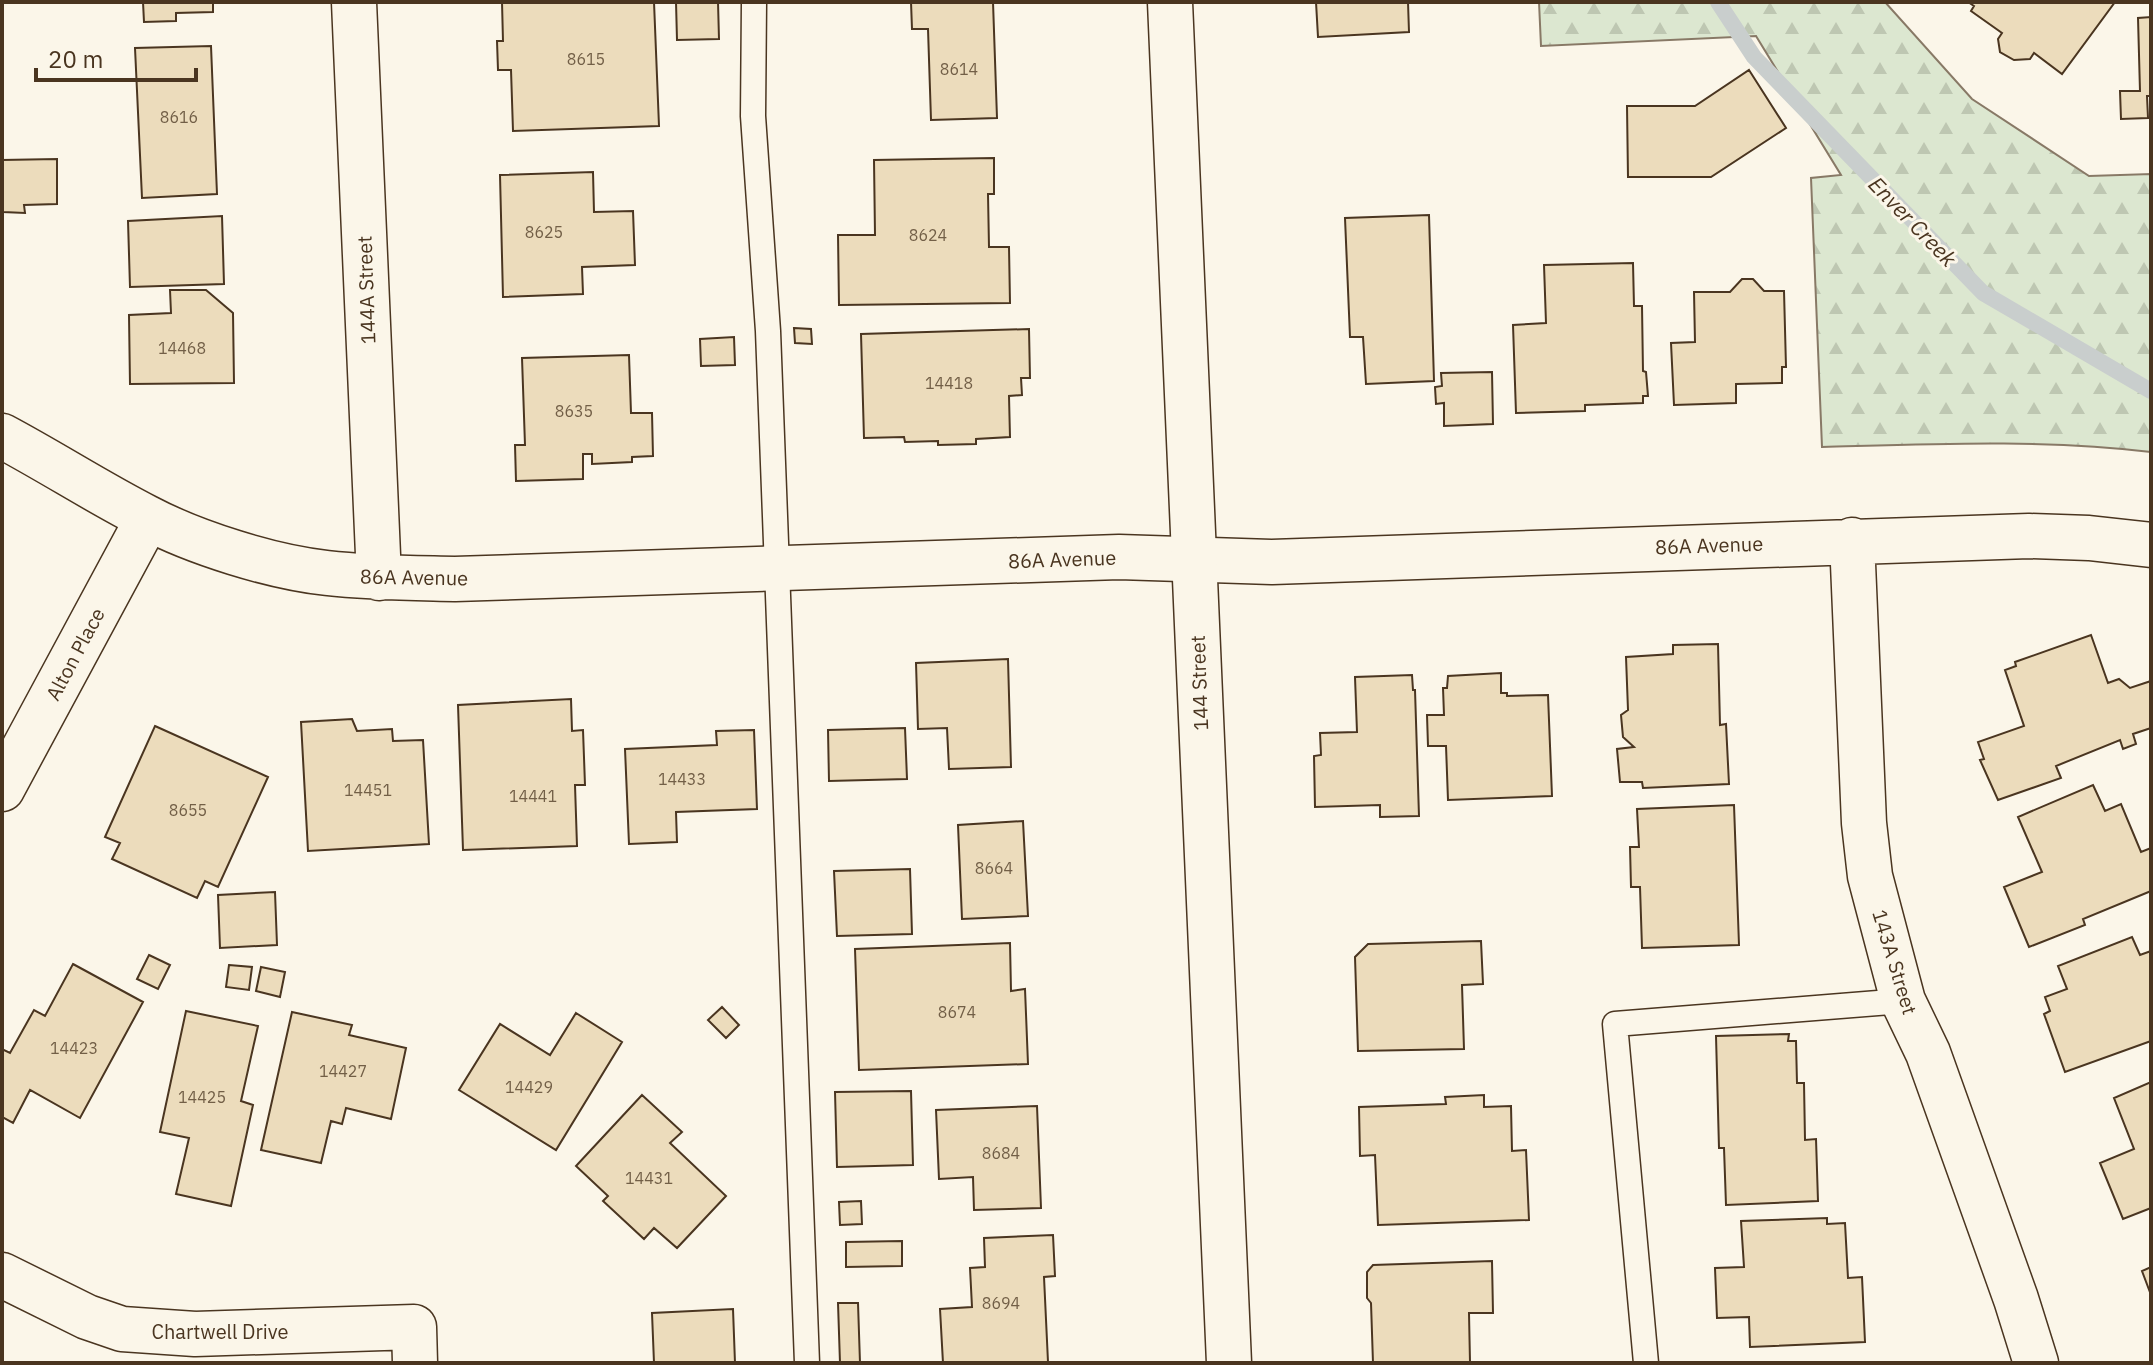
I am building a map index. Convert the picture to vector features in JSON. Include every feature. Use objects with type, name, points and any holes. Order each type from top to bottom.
[{"type":"street","name":"144A Street","points":[[354,2],[379,578]]},
{"type":"street","name":"144 Street","points":[[1170,2],[1229,1363]]},
{"type":"street","name":"86A Avenue","points":[[2,436],[148,518],[207,542],[267,561],[323,573],[379,578],[455,579],[1119,557],[1272,562],[2029,536],[2089,538],[2151,545]]},
{"type":"street","name":"Alton Place","points":[[2,789],[148,518]]},
{"type":"street","name":"143A Street","points":[[1852,540],[1865,836],[1870,876],[1903,1001],[1928,1053],[2036,1363]]},
{"type":"street","name":"Chartwell Drive","points":[[2,1275],[87,1317],[122,1329],[195,1334],[414,1327],[415,1363]]},
{"type":"lane","points":[[754,2],[753,116],[768,331],[807,1363]]},
{"type":"lane","points":[[1646,1363],[1615,1024],[1903,1001]]},
{"type":"green space","points":[[1539,2],[1885,2],[1972,99],[2089,176],[2151,174],[2151,452],[2028,444],[1822,447],[1811,178],[1841,175],[1756,36],[1541,46]]},
{"type":"building","points":[[143,2],[213,2],[213,12],[176,13],[176,21],[144,22]]},
{"type":"building","points":[[502,2],[654,2],[659,126],[513,131],[511,70],[498,70],[497,41],[503,41]]},
{"type":"building","points":[[676,2],[718,2],[719,39],[677,40]]},
{"type":"building","points":[[911,2],[993,2],[997,118],[931,120],[928,29],[912,29]]},
{"type":"building","points":[[1316,2],[1408,2],[1409,32],[1318,37]]},
{"type":"building","points":[[1968,2],[2115,2],[2062,74],[2034,53],[2030,59],[2014,60],[2000,52],[1998,39],[2002,33],[1971,11],[1974,6]]},
{"type":"building","points":[[2151,17],[2148,118],[2121,119],[2120,91],[2140,91],[2138,18]]},
{"type":"building","points":[[211,46],[217,194],[142,198],[135,48]]},
{"type":"building","points":[[1749,70],[1786,128],[1711,177],[1628,177],[1627,106],[1695,106]]},
{"type":"building","points":[[994,158],[994,194],[988,194],[989,247],[1009,247],[1010,303],[839,305],[838,235],[875,235],[874,160]]},
{"type":"building","points":[[57,159],[57,204],[24,205],[25,213],[3,212],[2,160]]},
{"type":"building","points":[[593,172],[594,212],[633,211],[635,265],[582,267],[583,294],[503,297],[500,175]]},
{"type":"building","points":[[1429,215],[1434,381],[1366,384],[1363,337],[1350,337],[1345,218]]},
{"type":"building","points":[[222,216],[224,284],[130,287],[128,221]]},
{"type":"building","points":[[1633,263],[1634,306],[1642,306],[1643,371],[1646,372],[1648,396],[1643,396],[1643,403],[1585,405],[1585,411],[1516,413],[1513,325],[1546,323],[1544,265]]},
{"type":"building","points":[[1742,279],[1753,279],[1764,291],[1784,291],[1786,367],[1782,367],[1782,383],[1736,384],[1736,403],[1674,405],[1671,343],[1695,342],[1694,292],[1730,292]]},
{"type":"building","points":[[170,290],[206,290],[233,313],[234,383],[130,384],[129,315],[171,313]]},
{"type":"building","points":[[794,328],[811,329],[812,344],[795,343]]},
{"type":"building","points":[[1029,329],[1030,378],[1021,378],[1022,395],[1009,396],[1010,437],[976,439],[976,444],[938,445],[938,441],[905,442],[904,437],[864,438],[861,334]]},
{"type":"building","points":[[734,337],[735,365],[701,366],[700,339]]},
{"type":"building","points":[[629,355],[631,413],[652,413],[653,456],[632,457],[632,462],[592,464],[592,454],[583,454],[583,479],[516,481],[515,445],[525,445],[522,358]]},
{"type":"building","points":[[1492,372],[1493,424],[1444,426],[1444,403],[1436,404],[1435,387],[1442,386],[1441,373]]},
{"type":"building","points":[[2091,635],[2108,683],[2119,679],[2130,688],[2151,681],[2151,728],[2133,734],[2136,744],[2123,749],[2120,740],[2056,766],[2061,778],[1998,800],[1980,760],[1984,759],[1978,742],[2024,726],[2005,670],[2016,666],[2015,662]]},
{"type":"building","points":[[1718,644],[1720,725],[1726,724],[1729,784],[1643,788],[1642,782],[1620,782],[1617,749],[1634,747],[1623,737],[1621,715],[1628,710],[1626,657],[1673,654],[1673,645]]},
{"type":"building","points":[[1008,659],[1011,767],[949,769],[947,728],[918,729],[916,663]]},
{"type":"building","points":[[1501,673],[1501,693],[1507,693],[1507,696],[1548,695],[1552,796],[1448,800],[1446,746],[1428,746],[1427,715],[1444,715],[1443,688],[1447,688],[1448,676]]},
{"type":"building","points":[[1412,675],[1419,816],[1380,817],[1380,805],[1315,807],[1314,756],[1321,755],[1320,733],[1357,732],[1355,677]]},
{"type":"building","points":[[571,699],[572,731],[583,730],[585,785],[575,785],[577,846],[463,850],[458,705]]},
{"type":"building","points":[[352,719],[357,731],[392,729],[393,741],[423,740],[429,844],[308,851],[301,722]]},
{"type":"building","points":[[155,726],[268,777],[218,887],[205,881],[197,898],[112,859],[120,843],[105,837]]},
{"type":"building","points":[[905,728],[907,779],[829,781],[828,730]]},
{"type":"building","points":[[754,730],[757,809],[676,812],[677,842],[629,844],[625,749],[717,745],[716,731]]},
{"type":"building","points":[[2093,785],[2105,811],[2121,804],[2141,852],[2151,848],[2151,891],[2083,919],[2085,925],[2029,947],[2004,887],[2042,872],[2018,817]]},
{"type":"building","points":[[1734,805],[1739,945],[1642,948],[1640,887],[1631,887],[1630,847],[1639,847],[1637,809]]},
{"type":"building","points":[[1023,821],[1028,916],[962,919],[958,825]]},
{"type":"building","points":[[910,869],[912,934],[837,936],[834,871]]},
{"type":"building","points":[[275,892],[277,945],[220,948],[218,895]]},
{"type":"building","points":[[2132,937],[2140,955],[2151,951],[2151,1041],[2065,1072],[2044,1014],[2050,1011],[2045,997],[2067,989],[2058,966]]},
{"type":"building","points":[[1481,941],[1483,984],[1462,985],[1464,1049],[1358,1051],[1355,957],[1368,944]]},
{"type":"building","points":[[1010,943],[1011,991],[1025,989],[1028,1064],[859,1070],[855,949]]},
{"type":"building","points":[[149,955],[170,965],[158,989],[137,979]]},
{"type":"building","points":[[73,964],[143,1002],[80,1118],[30,1090],[13,1123],[2,1117],[2,1049],[10,1053],[34,1010],[45,1016]]},
{"type":"building","points":[[229,965],[252,967],[249,990],[226,987]]},
{"type":"building","points":[[261,967],[285,972],[280,997],[256,991]]},
{"type":"building","points":[[722,1007],[739,1025],[726,1038],[708,1020]]},
{"type":"building","points":[[186,1011],[258,1026],[241,1101],[253,1105],[231,1206],[176,1194],[189,1138],[160,1132]]},
{"type":"building","points":[[292,1012],[352,1025],[349,1035],[406,1048],[391,1119],[346,1108],[342,1124],[331,1121],[321,1163],[261,1150]]},
{"type":"building","points":[[576,1013],[622,1042],[556,1150],[459,1090],[500,1024],[550,1055]]},
{"type":"building","points":[[1789,1034],[1788,1041],[1796,1041],[1797,1083],[1804,1083],[1805,1140],[1816,1139],[1818,1201],[1726,1205],[1724,1148],[1719,1148],[1716,1036]]},
{"type":"building","points":[[2151,1082],[2151,1208],[2123,1219],[2100,1163],[2134,1149],[2114,1098]]},
{"type":"building","points":[[911,1091],[913,1165],[837,1167],[835,1092]]},
{"type":"building","points":[[642,1095],[682,1132],[670,1143],[726,1196],[677,1248],[654,1228],[644,1239],[603,1201],[608,1196],[576,1166]]},
{"type":"building","points":[[1484,1095],[1484,1107],[1511,1106],[1512,1151],[1526,1150],[1529,1220],[1378,1225],[1375,1155],[1360,1156],[1359,1107],[1446,1104],[1445,1097]]},
{"type":"building","points":[[1037,1106],[1041,1208],[974,1210],[973,1177],[939,1179],[936,1110]]},
{"type":"building","points":[[861,1201],[862,1224],[840,1225],[839,1202]]},
{"type":"building","points":[[1827,1218],[1827,1224],[1845,1223],[1848,1278],[1862,1277],[1865,1342],[1750,1347],[1749,1317],[1717,1318],[1715,1268],[1744,1267],[1741,1221]]},
{"type":"building","points":[[1053,1235],[1055,1276],[1044,1277],[1048,1362],[943,1363],[940,1309],[972,1307],[970,1268],[985,1267],[984,1238]]},
{"type":"building","points":[[902,1241],[902,1266],[846,1267],[846,1242]]},
{"type":"building","points":[[1492,1261],[1493,1313],[1469,1313],[1470,1362],[1373,1363],[1367,1272],[1373,1265]]},
{"type":"building","points":[[2151,1267],[2151,1295],[2142,1271]]},
{"type":"building","points":[[838,1303],[858,1303],[860,1363],[840,1363]]},
{"type":"building","points":[[733,1309],[735,1363],[654,1363],[652,1313]]},
{"type":"waterway","name":"Enver Creek","points":[[1718,2],[1754,57],[1983,293],[2151,391]]}]
